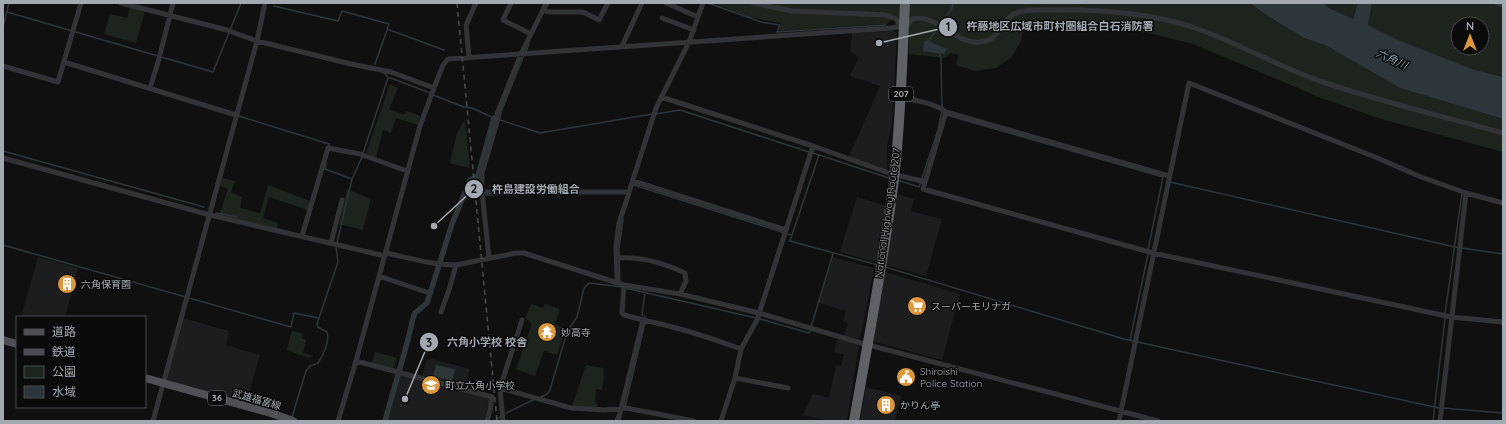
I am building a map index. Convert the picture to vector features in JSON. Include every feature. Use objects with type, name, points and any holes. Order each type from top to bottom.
[{"type":"highway","name":"National Highway Route 207","points":[[854,421],[881,267],[894,178],[905,7]]},
{"type":"main road","points":[[3,340],[16,344]]},
{"type":"main road","name":"武雄福富線","points":[[146,378],[291,420]]},
{"type":"street","points":[[3,66],[58,82],[81,3]]},
{"type":"street","points":[[121,3],[227,30],[258,41],[351,64],[391,72],[432,92]]},
{"type":"street","points":[[150,88],[160,56],[173,3]]},
{"type":"street","points":[[152,421],[210,215],[236,115],[258,41],[265,3]]},
{"type":"street","points":[[469,58],[466,25],[476,3]]},
{"type":"street","points":[[511,3],[503,20],[531,34]]},
{"type":"street","points":[[489,258],[482,192],[482,173],[497,122],[497,114],[531,34],[545,11],[546,3]]},
{"type":"street","points":[[545,11],[583,12],[599,20],[608,3]]},
{"type":"street","points":[[622,46],[642,3]]},
{"type":"street","points":[[666,3],[698,17]]},
{"type":"street","points":[[482,192],[629,192],[656,108],[689,42],[703,3]]},
{"type":"street","points":[[753,3],[792,11],[886,15],[896,19],[899,24],[904,25]]},
{"type":"street","points":[[1497,3],[1503,5]]},
{"type":"street","points":[[338,421],[386,254],[420,126],[432,92],[446,60],[524,53],[891,28],[908,25],[912,19],[918,18],[929,19],[962,40],[982,42],[990,40],[1000,31],[1011,16],[1022,12],[1055,10],[1084,11],[1159,19],[1199,29],[1328,84],[1503,133]]},
{"type":"street","points":[[662,18],[694,30]]},
{"type":"street","points":[[64,62],[236,115]]},
{"type":"street","points":[[1119,421],[1136,341],[1150,253],[1189,83],[1375,157],[1421,177],[1466,193],[1503,203]]},
{"type":"street","points":[[661,97],[813,148],[894,178],[922,182]]},
{"type":"street","points":[[900,98],[909,98],[1168,179]]},
{"type":"street","points":[[944,110],[922,182],[923,189],[1150,253],[1447,316],[1503,322]]},
{"type":"street","points":[[302,236],[328,148],[363,155],[407,171]]},
{"type":"street","points":[[721,421],[735,378],[741,350],[758,316],[813,148]]},
{"type":"street","points":[[3,158],[210,215],[340,245],[439,264],[456,265],[516,253],[524,253],[621,285],[680,294],[758,316],[811,328],[1158,421]]},
{"type":"street","points":[[633,181],[785,232]]},
{"type":"street","points":[[1440,421],[1447,316],[1459,247],[1466,193]]},
{"type":"street","points":[[628,195],[618,223],[622,313],[624,315],[668,325],[702,335],[741,350]]},
{"type":"street","points":[[332,243],[342,200]]},
{"type":"street","points":[[619,257],[632,257],[664,263],[685,273],[686,281],[680,294]]},
{"type":"street","points":[[441,312],[450,290],[456,265]]},
{"type":"street","points":[[379,276],[428,293]]},
{"type":"street","points":[[503,420],[500,388],[522,320]]},
{"type":"street","points":[[618,421],[645,320]]},
{"type":"street","points":[[356,360],[492,397],[487,421]]},
{"type":"street","points":[[735,378],[788,388]]},
{"type":"street","points":[[500,388],[505,388],[540,401],[571,408],[622,410],[694,421]]},
{"type":"shaded area","points":[[892,30],[897,33],[892,123],[887,146],[887,175],[847,161],[880,86],[850,76],[859,57],[850,52],[852,33]]},
{"type":"shaded area","points":[[896,194],[914,199],[911,211],[942,219],[926,276],[840,252],[857,197],[894,208]]},
{"type":"shaded area","points":[[38,257],[78,268],[65,316],[21,316]]},
{"type":"shaded area","points":[[833,257],[874,268],[859,339],[844,336],[848,323],[843,321],[846,311],[819,303]]},
{"type":"shaded area","points":[[885,272],[960,294],[942,360],[875,342],[873,338]]},
{"type":"shaded area","points":[[183,318],[229,331],[226,345],[260,355],[246,403],[165,381]]},
{"type":"shaded area","points":[[837,339],[859,345],[847,421],[829,421],[803,415],[813,394],[829,398],[836,365],[841,366],[844,355],[834,352]]},
{"type":"shaded area","name":"町立六角小学校","points":[[432,359],[470,369],[464,391],[490,398],[484,421],[387,421],[399,373],[421,378],[427,360]]},
{"type":"shaded area","points":[[866,387],[901,396],[895,421],[860,421]]},
{"type":"green space","points":[[713,3],[1250,3],[1269,17],[1304,38],[1325,45],[1400,88],[1503,119],[1503,152],[1378,118],[1324,99],[1193,44],[1148,33],[1093,27],[1023,28],[1021,41],[1012,57],[996,68],[975,71],[956,65],[959,55],[951,53],[945,58],[909,54],[909,20],[896,17],[887,24],[779,31],[781,23],[748,17]]},
{"type":"green space","points":[[1324,3],[1358,3],[1353,19],[1327,7]]},
{"type":"green space","points":[[1372,3],[1503,3],[1503,77],[1472,69],[1396,39],[1368,25]]},
{"type":"green space","points":[[130,7],[145,11],[136,43],[104,34],[110,14],[127,18]]},
{"type":"green space","points":[[390,84],[398,88],[389,109],[404,115],[407,111],[420,116],[418,125],[396,118],[391,133],[383,130],[376,157],[366,153]]},
{"type":"green space","points":[[465,119],[470,168],[450,163],[457,133]]},
{"type":"green space","points":[[222,178],[235,181],[231,192],[242,197],[240,208],[260,213],[268,185],[310,201],[308,210],[269,197],[263,218],[278,223],[276,232],[218,219],[228,189],[220,186]]},
{"type":"green space","points":[[347,189],[371,199],[363,230],[339,224]]},
{"type":"green space","name":"妙高寺","points":[[531,304],[543,308],[545,304],[560,309],[555,324],[567,330],[564,334],[557,355],[544,351],[535,376],[516,369],[532,324],[525,318]]},
{"type":"green space","points":[[292,331],[303,334],[302,339],[306,340],[303,353],[313,356],[308,358],[287,350]]},
{"type":"green space","points":[[375,352],[397,358],[393,369],[372,363]]},
{"type":"green space","points":[[586,365],[603,368],[604,377],[602,390],[596,389],[595,403],[598,404],[597,408],[572,406]]},
{"type":"water","name":"六角川","points":[[1250,3],[1324,3],[1327,7],[1353,19],[1358,3],[1372,3],[1368,25],[1396,39],[1472,69],[1503,77],[1503,119],[1400,88],[1325,45],[1304,38],[1269,17]]},
{"type":"water","points":[[926,40],[947,49],[944,54],[923,51]]},
{"type":"water","points":[[436,365],[455,369],[452,381],[433,376]]},
{"type":"waterway","points":[[3,27],[9,3]]},
{"type":"waterway","points":[[7,12],[213,72],[241,3]]},
{"type":"waterway","points":[[546,9],[549,3]]},
{"type":"waterway","points":[[708,3],[761,22],[780,25],[777,32],[886,25]]},
{"type":"waterway","points":[[942,22],[952,8],[953,3]]},
{"type":"waterway","points":[[274,6],[338,21],[342,11],[389,24],[387,29],[444,50]]},
{"type":"waterway","points":[[375,64],[387,30]]},
{"type":"waterway","points":[[928,42],[935,32]]},
{"type":"waterway","points":[[526,52],[529,44]]},
{"type":"waterway","points":[[939,52],[941,58],[942,108]]},
{"type":"waterway","points":[[500,119],[501,112],[524,55]]},
{"type":"waterway","points":[[383,73],[386,74],[388,78]]},
{"type":"waterway","points":[[363,153],[388,78],[430,93]]},
{"type":"waterway","points":[[433,95],[464,107],[472,108],[494,118],[540,133],[652,114]]},
{"type":"waterway","points":[[656,114],[680,110],[809,152]]},
{"type":"waterway","points":[[897,180],[919,187],[938,130],[942,111]]},
{"type":"waterway","points":[[239,116],[329,144],[330,147]]},
{"type":"waterway","points":[[950,116],[1163,177],[1148,250]]},
{"type":"waterway","points":[[385,421],[413,318],[415,313],[427,303],[452,224],[470,180],[478,176],[494,118]]},
{"type":"waterway","points":[[3,151],[204,207]]},
{"type":"waterway","points":[[813,153],[889,178]]},
{"type":"waterway","points":[[819,155],[790,241],[878,265]]},
{"type":"waterway","points":[[337,243],[352,179],[362,157]]},
{"type":"waterway","points":[[326,164],[325,169],[352,179]]},
{"type":"waterway","points":[[1170,182],[1455,247],[1503,254]]},
{"type":"waterway","points":[[634,185],[791,235]]},
{"type":"waterway","points":[[1445,314],[1462,193]]},
{"type":"waterway","points":[[486,195],[574,194]]},
{"type":"waterway","points":[[216,213],[237,217]]},
{"type":"waterway","points":[[620,283],[619,249],[623,219]]},
{"type":"waterway","points":[[3,245],[291,327],[294,313],[318,318]]},
{"type":"waterway","points":[[292,417],[306,371],[310,366],[318,363],[327,344],[327,332],[318,327],[317,324],[338,262],[336,247]]},
{"type":"waterway","points":[[811,327],[833,254]]},
{"type":"waterway","points":[[1130,340],[1148,254]]},
{"type":"waterway","points":[[885,267],[1124,339],[1439,408]]},
{"type":"waterway","points":[[541,397],[547,394],[550,390],[567,332],[577,317],[584,288],[589,283],[622,287]]},
{"type":"waterway","points":[[625,288],[756,318]]},
{"type":"waterway","points":[[645,292],[642,315],[645,319]]},
{"type":"waterway","points":[[1433,421],[1445,318]]},
{"type":"waterway","points":[[760,319],[809,333],[810,331]]},
{"type":"waterway","points":[[625,407],[645,323]]},
{"type":"waterway","points":[[504,414],[535,399]]},
{"type":"waterway","points":[[1443,408],[1503,413]]},
{"type":"waterway","points":[[615,421],[619,412]]},
{"type":"waterway","points":[[495,421],[501,416]]},
{"type":"railway","points":[[457,3],[497,421]]},
{"type":"place","name":"杵藤地区広域市町村圏組合白石消防署","points":[[879,43]]},
{"type":"place","name":"杵島建設労働組合","points":[[434,226]]},
{"type":"place","name":"六角保育園","points":[[67,284]]},
{"type":"place","name":"スーパーモリナガ","points":[[917,306]]},
{"type":"place","name":"妙高寺","points":[[547,332]]},
{"type":"place","name":"Shiroishi Police Station","points":[[906,377]]},
{"type":"place","name":"町立六角小学校","points":[[431,385]]},
{"type":"place","name":"六角小学校 校舎","points":[[405,399]]},
{"type":"place","name":"かりん亭","points":[[886,405]]}]
